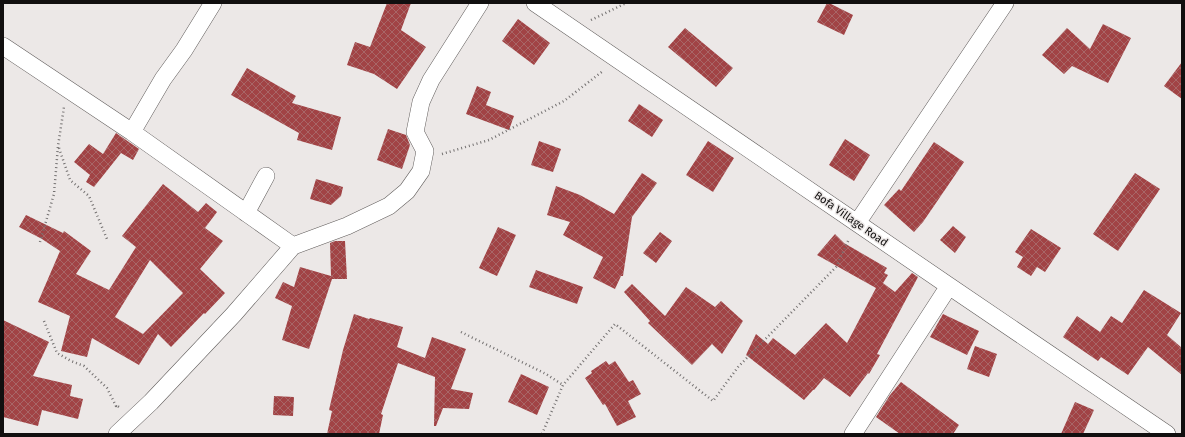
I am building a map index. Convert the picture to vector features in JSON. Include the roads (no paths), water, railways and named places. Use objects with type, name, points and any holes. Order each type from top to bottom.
[{"type":"street","points":[[132,132],[163,79],[184,50],[213,3]]},
{"type":"street","points":[[117,434],[151,402],[234,314],[293,246],[347,226],[389,206],[407,191],[421,171],[425,151],[415,132],[421,102],[431,80],[480,3]]},
{"type":"street","points":[[857,223],[1005,3]]},
{"type":"street","name":"Bofa Village Road","points":[[542,5],[572,29],[1167,434]]},
{"type":"street","points":[[3,46],[132,132],[293,246]]},
{"type":"street","points":[[246,213],[266,176]]},
{"type":"street","points":[[853,434],[949,286]]},
{"type":"street","points":[[108,434],[121,434]]}]
